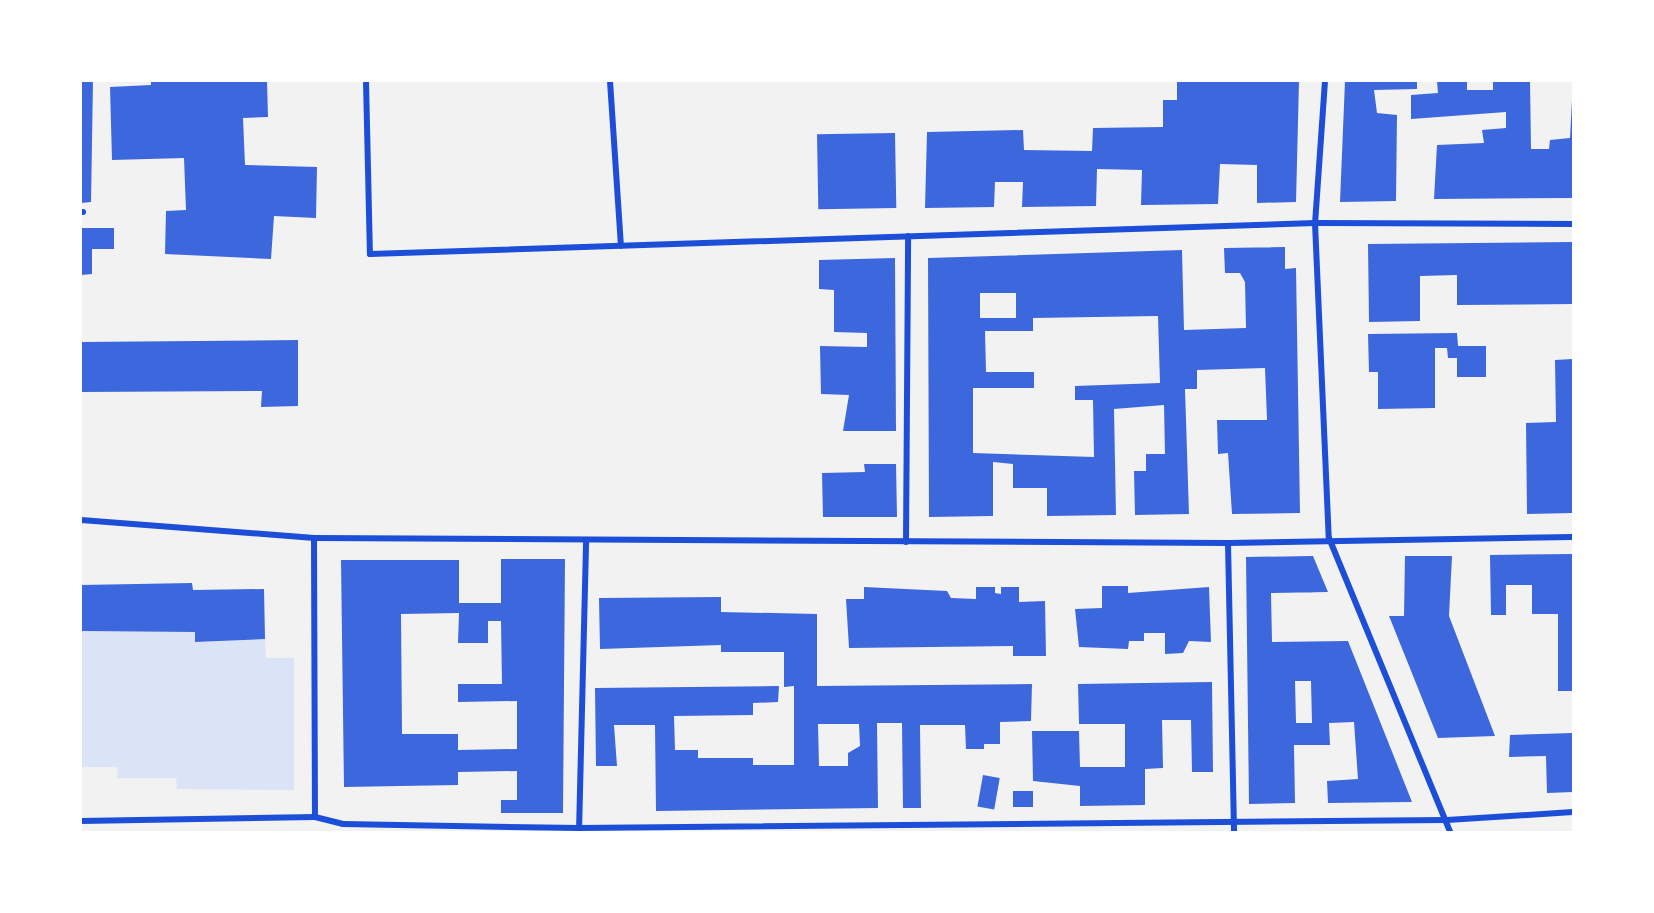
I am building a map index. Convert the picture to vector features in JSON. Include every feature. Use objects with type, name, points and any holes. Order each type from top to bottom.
[{"type":"street","points":[[366,81],[370,254],[1315,223],[1573,224]]},
{"type":"street","points":[[610,81],[621,246]]},
{"type":"street","points":[[1325,81],[1315,223],[1329,538],[1447,819],[1450,832]]},
{"type":"street","points":[[906,542],[908,236]]},
{"type":"street","points":[[83,518],[314,538],[1228,543],[1329,538],[1573,537]]},
{"type":"street","points":[[314,538],[315,817]]},
{"type":"street","points":[[579,830],[586,540]]},
{"type":"street","points":[[1228,543],[1234,832]]},
{"type":"street","points":[[81,821],[315,817],[343,824],[579,830],[1234,819],[1447,819],[1573,812]]},
{"type":"street","points":[[343,824],[343,832]]},
{"type":"shaded area","points":[[81,631],[195,632],[195,642],[265,639],[266,658],[294,658],[294,790],[177,789],[176,778],[117,778],[118,767],[81,767]]},
{"type":"building","points":[[81,81],[93,81],[91,202],[81,203]]},
{"type":"building","points":[[151,81],[267,81],[268,117],[243,118],[245,165],[317,167],[316,218],[274,216],[271,259],[165,254],[166,211],[186,210],[184,158],[112,160],[110,87],[151,85]]},
{"type":"building","points":[[1177,81],[1299,81],[1296,202],[1257,203],[1257,165],[1220,164],[1218,204],[1141,205],[1142,170],[1097,169],[1096,206],[1022,207],[1023,182],[995,182],[994,207],[925,208],[927,132],[1023,130],[1024,150],[1092,151],[1093,128],[1163,127],[1163,100],[1177,100]]},
{"type":"building","points":[[1345,81],[1417,81],[1417,89],[1374,90],[1377,113],[1397,115],[1396,201],[1340,202]]},
{"type":"building","points":[[1437,81],[1467,81],[1467,90],[1493,90],[1493,81],[1530,81],[1531,149],[1549,149],[1550,140],[1570,138],[1573,81],[1573,198],[1434,199],[1437,145],[1484,143],[1482,130],[1506,128],[1506,112],[1411,119],[1411,95],[1438,93]]},
{"type":"building","points":[[895,133],[896,208],[818,209],[817,134]]},
{"type":"building","points":[[81,228],[114,228],[114,249],[92,249],[92,274],[81,275]]},
{"type":"building","points":[[1573,242],[1573,304],[1457,305],[1457,275],[1420,276],[1420,321],[1369,322],[1368,244]]},
{"type":"building","points":[[1285,247],[1285,269],[1296,268],[1300,513],[1232,514],[1228,453],[1218,454],[1217,420],[1267,420],[1265,368],[1197,370],[1197,389],[1185,389],[1189,514],[1135,515],[1134,471],[1146,471],[1146,454],[1165,454],[1164,405],[1114,409],[1116,515],[1047,516],[1047,488],[1013,488],[1013,464],[993,462],[993,516],[929,517],[928,258],[1182,250],[1184,330],[1246,328],[1245,282],[1240,273],[1225,273],[1224,248]],"holes":[[[980,293],[1016,293],[1016,318],[980,318]],[[1158,316],[1160,383],[1075,386],[1075,400],[1093,400],[1094,457],[973,453],[973,388],[1034,388],[1034,372],[986,372],[985,331],[1033,331],[1033,318]]]},
{"type":"building","points":[[895,258],[896,431],[843,431],[849,395],[821,394],[820,346],[867,347],[867,333],[834,332],[834,290],[819,289],[819,260]]},
{"type":"building","points":[[1457,333],[1458,346],[1486,346],[1486,377],[1457,377],[1457,358],[1448,358],[1447,348],[1435,348],[1435,408],[1378,409],[1378,372],[1369,372],[1368,334]]},
{"type":"building","points":[[298,340],[298,406],[261,407],[262,391],[81,392],[81,342]]},
{"type":"building","points":[[1573,359],[1573,513],[1527,514],[1526,423],[1556,422],[1555,360]]},
{"type":"building","points":[[864,464],[896,464],[897,517],[823,517],[822,473],[865,472]]},
{"type":"building","points":[[1573,554],[1573,691],[1558,691],[1558,614],[1532,614],[1532,585],[1506,585],[1506,615],[1491,615],[1490,555]]},
{"type":"building","points":[[1313,556],[1328,592],[1271,593],[1272,642],[1348,641],[1412,802],[1328,803],[1327,781],[1358,779],[1354,722],[1329,723],[1330,745],[1294,745],[1295,803],[1249,804],[1246,557]],"holes":[[[1295,681],[1311,681],[1312,723],[1296,723]]]},
{"type":"building","points":[[1405,556],[1452,556],[1449,616],[1495,736],[1438,738],[1389,616],[1404,616]]},
{"type":"building","points":[[501,559],[565,559],[563,813],[501,813],[501,800],[517,800],[517,771],[458,772],[458,785],[344,787],[341,560],[459,560],[459,603],[501,603]],"holes":[[[459,613],[458,643],[488,643],[488,621],[501,621],[502,684],[458,684],[458,702],[517,701],[517,749],[458,750],[458,734],[402,734],[401,614]]]},
{"type":"building","points":[[192,583],[193,590],[264,589],[265,639],[195,642],[195,632],[81,631],[81,585]]},
{"type":"building","points":[[1102,586],[1128,586],[1128,593],[1209,587],[1211,642],[1189,641],[1183,653],[1165,654],[1165,633],[1144,633],[1144,641],[1129,641],[1128,649],[1079,647],[1075,609],[1102,608]]},
{"type":"building","points":[[864,587],[947,591],[951,598],[976,599],[976,587],[995,587],[995,593],[1001,594],[1001,587],[1019,587],[1019,602],[1045,601],[1046,656],[1013,656],[1013,646],[849,648],[846,599],[864,599]]},
{"type":"building","points":[[721,597],[721,612],[817,614],[817,686],[1032,684],[1031,721],[1000,722],[1000,744],[984,744],[984,749],[966,749],[965,725],[920,725],[921,808],[903,808],[902,723],[877,723],[878,808],[656,811],[655,725],[614,725],[617,766],[596,766],[595,688],[779,686],[778,702],[753,703],[753,715],[674,716],[675,750],[698,750],[698,758],[753,758],[753,765],[794,765],[794,686],[784,687],[784,652],[721,652],[721,645],[600,649],[599,598]],"holes":[[[818,724],[859,724],[860,746],[848,753],[848,766],[819,766]]]},
{"type":"building","points":[[1212,682],[1213,772],[1192,772],[1191,720],[1162,720],[1163,768],[1145,769],[1145,805],[1080,806],[1080,786],[1033,781],[1032,731],[1079,731],[1080,767],[1125,767],[1125,724],[1079,724],[1078,684]]},
{"type":"building","points":[[1573,733],[1573,792],[1547,793],[1546,756],[1509,757],[1510,735]]},
{"type":"building","points":[[983,775],[1000,778],[994,809],[977,807]]},
{"type":"building","points":[[1013,791],[1033,791],[1033,807],[1013,807]]}]
